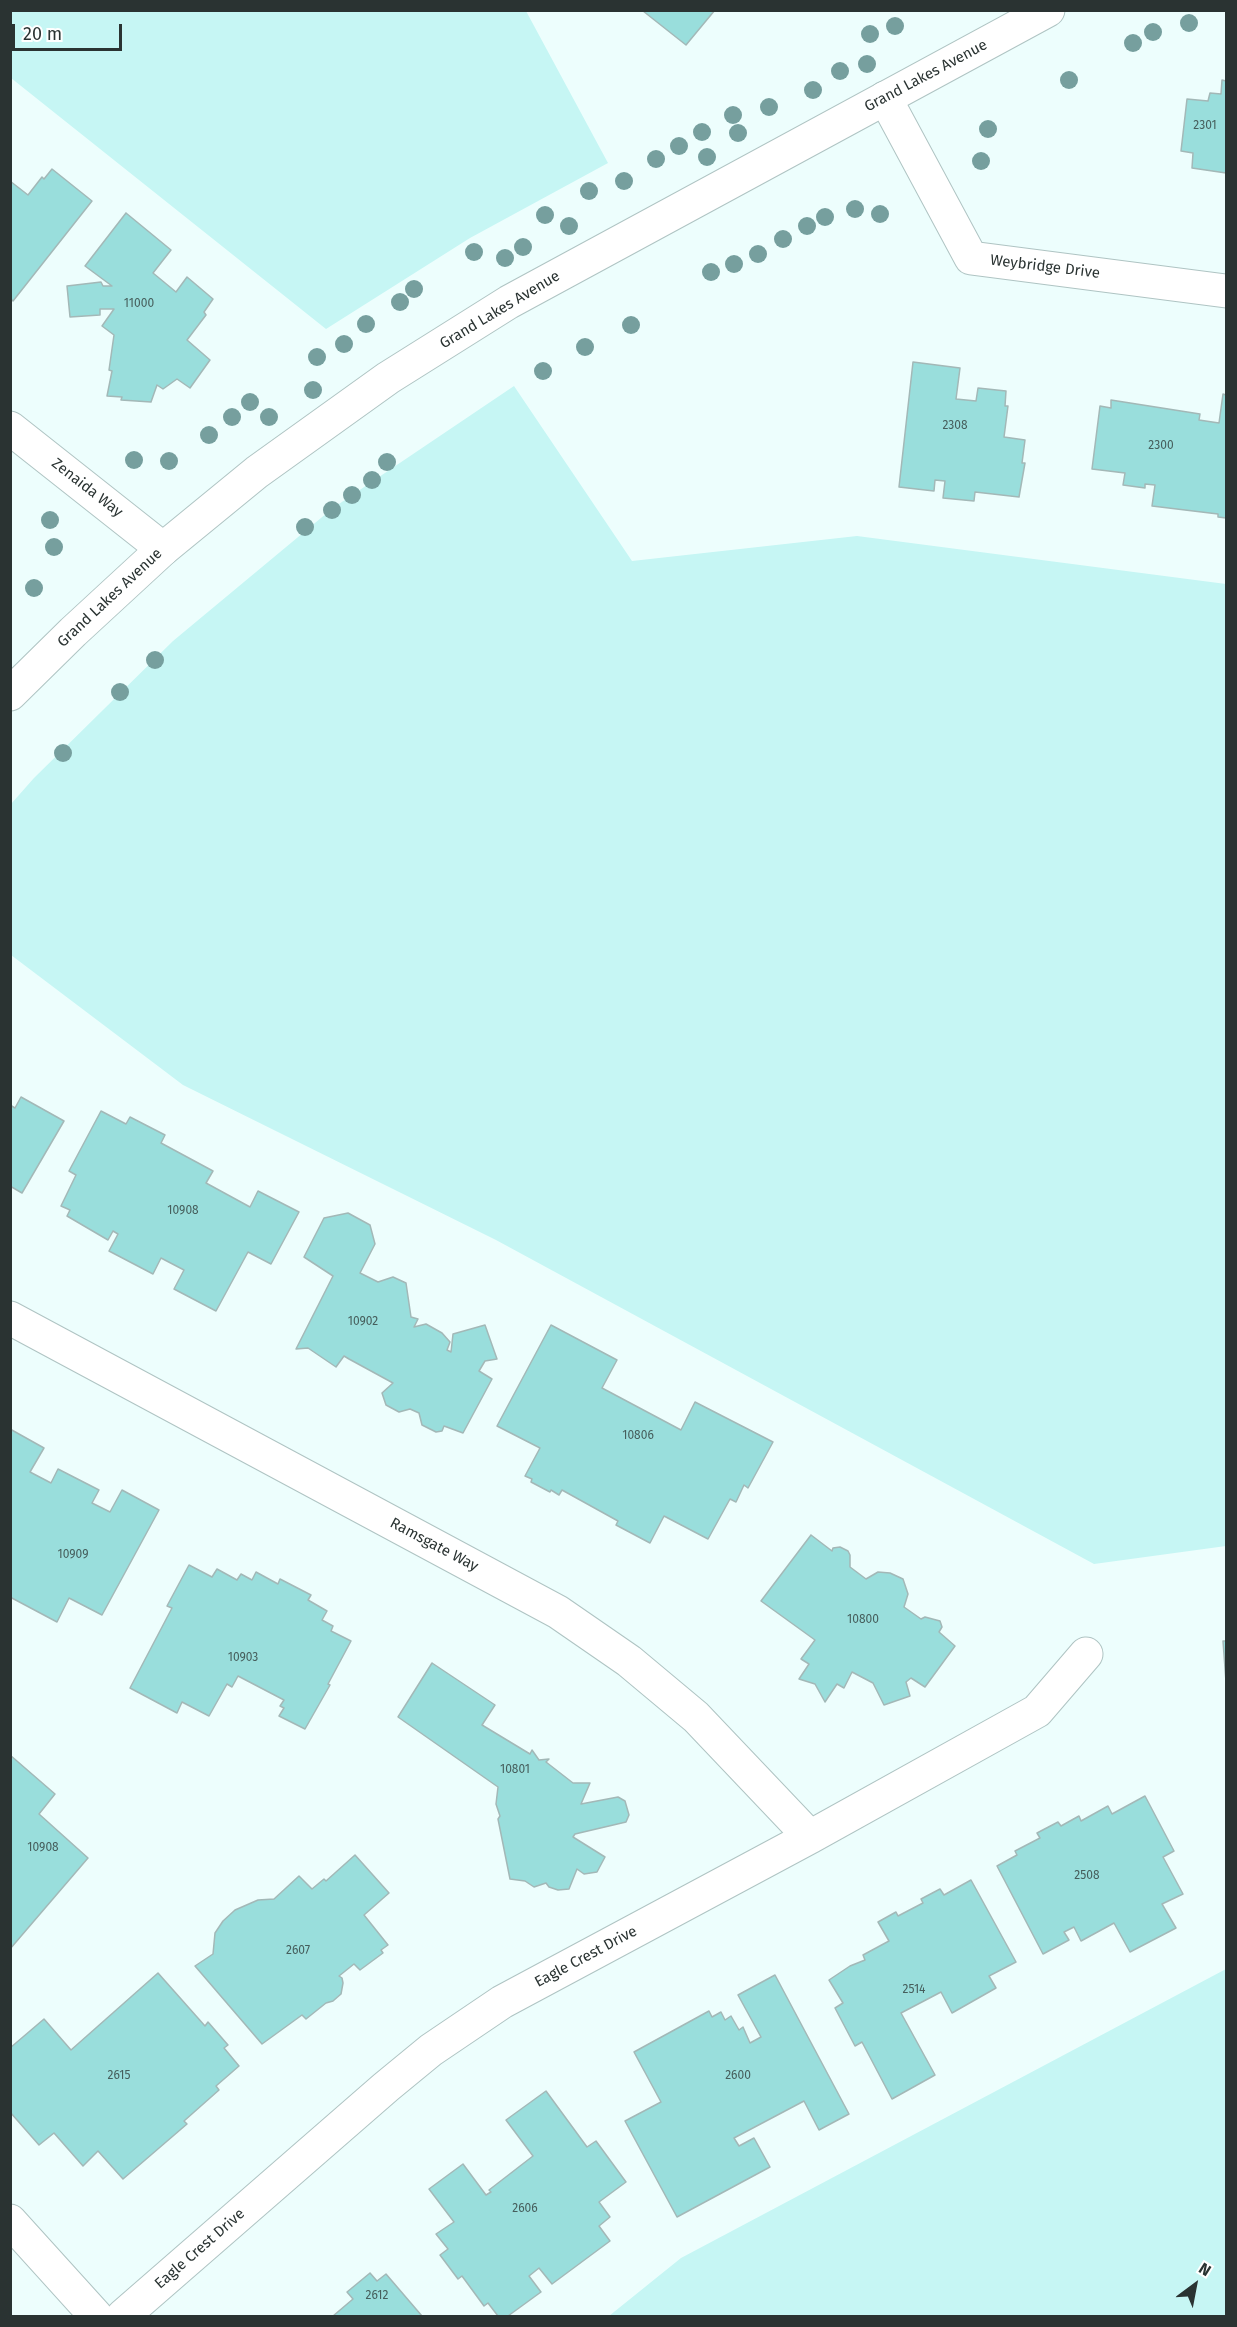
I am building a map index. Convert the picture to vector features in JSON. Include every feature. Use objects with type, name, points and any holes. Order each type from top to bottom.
[{"type":"street","name":"Grand Lakes Avenue","points":[[10,694],[163,549],[257,472],[369,391],[509,302],[1048,10]]},
{"type":"street","name":"Weybridge Drive","points":[[885,98],[971,258],[1227,291]]},
{"type":"street","name":"Zenaida Way","points":[[10,428],[163,549]]},
{"type":"street","name":"Ramsgate Way","points":[[10,1318],[558,1612],[629,1661],[696,1717],[810,1837]]},
{"type":"street","name":"Eagle Crest Drive","points":[[123,2316],[377,2094],[431,2050],[502,2002],[810,1837],[1037,1711],[1086,1653]]},
{"type":"street","points":[[10,2221],[96,2316]]},
{"type":"shaded area","points":[[10,11],[526,11],[608,163],[470,238],[326,329],[11,78]]},
{"type":"shaded area","points":[[514,386],[632,561],[857,536],[1226,584],[1226,1546],[1094,1564],[496,1240],[183,1085],[11,955],[11,804],[34,778],[173,641],[333,508]]},
{"type":"shaded area","points":[[1226,1969],[1226,2316],[609,2316],[681,2258]]},
{"type":"building","points":[[643,10],[715,10],[686,45],[643,11]]},
{"type":"building","points":[[1222,80],[1226,81],[1226,173],[1192,168],[1193,153],[1181,151],[1187,99],[1208,101],[1210,93],[1221,94]]},
{"type":"building","points":[[52,169],[92,201],[13,301],[10,298],[10,181],[28,195],[42,177],[44,179]]},
{"type":"building","points":[[126,213],[171,250],[153,273],[176,292],[187,277],[213,299],[204,312],[206,315],[187,340],[210,360],[190,388],[177,379],[163,389],[157,385],[151,402],[121,400],[122,397],[107,396],[112,371],[109,370],[114,335],[102,326],[114,309],[100,309],[100,315],[70,317],[67,286],[101,282],[103,286],[112,286],[85,266]]},
{"type":"building","points":[[913,362],[960,368],[956,399],[976,401],[978,388],[1006,391],[1005,406],[1008,406],[1004,437],[1025,440],[1022,463],[1025,463],[1019,497],[975,492],[974,501],[943,498],[945,481],[935,480],[934,491],[899,487]]},
{"type":"building","points":[[1223,394],[1226,395],[1226,518],[1218,517],[1218,514],[1152,506],[1155,485],[1145,484],[1145,488],[1123,485],[1125,473],[1092,469],[1100,406],[1111,408],[1111,400],[1200,414],[1199,420],[1219,423]]},
{"type":"building","points":[[21,1097],[64,1121],[22,1193],[10,1186],[10,1105],[15,1108]]},
{"type":"building","points":[[101,1111],[126,1124],[130,1117],[165,1135],[161,1143],[213,1171],[206,1183],[250,1207],[258,1191],[299,1212],[271,1264],[248,1252],[216,1311],[174,1289],[184,1270],[161,1258],[153,1274],[109,1251],[118,1234],[113,1231],[108,1240],[67,1216],[70,1210],[61,1206],[76,1175],[69,1171]]},
{"type":"building","points":[[348,1213],[370,1225],[375,1244],[360,1273],[378,1282],[393,1277],[406,1283],[411,1317],[418,1319],[414,1327],[426,1324],[442,1333],[450,1342],[447,1350],[451,1352],[453,1334],[485,1325],[497,1359],[485,1361],[479,1371],[492,1379],[463,1433],[444,1426],[442,1431],[436,1432],[422,1425],[419,1413],[410,1409],[399,1412],[386,1405],[382,1393],[393,1383],[344,1356],[336,1367],[308,1348],[296,1349],[333,1276],[304,1257],[324,1218]]},
{"type":"building","points":[[551,1325],[617,1360],[602,1388],[681,1430],[695,1402],[773,1442],[748,1488],[744,1485],[736,1502],[730,1499],[708,1539],[664,1516],[650,1543],[616,1525],[618,1521],[562,1490],[559,1495],[551,1490],[550,1492],[531,1482],[532,1479],[525,1476],[540,1448],[497,1426]]},
{"type":"building","points":[[10,1429],[44,1448],[30,1472],[51,1483],[58,1469],[99,1490],[92,1503],[110,1512],[122,1490],[159,1510],[102,1615],[69,1598],[57,1622],[10,1597]]},
{"type":"building","points":[[811,1535],[832,1551],[833,1548],[840,1547],[848,1551],[850,1567],[866,1579],[878,1572],[890,1573],[903,1579],[908,1594],[904,1607],[921,1619],[925,1617],[940,1621],[942,1627],[939,1632],[955,1646],[925,1687],[911,1678],[906,1682],[910,1696],[884,1705],[873,1683],[852,1672],[844,1688],[837,1684],[825,1702],[815,1684],[799,1679],[809,1664],[801,1659],[815,1640],[761,1601]]},
{"type":"building","points":[[189,1565],[212,1577],[217,1569],[237,1580],[241,1574],[252,1580],[256,1572],[278,1584],[280,1579],[311,1595],[308,1600],[327,1611],[322,1620],[333,1626],[331,1631],[351,1641],[305,1729],[279,1716],[284,1708],[280,1706],[284,1700],[238,1676],[232,1687],[227,1684],[209,1716],[182,1702],[177,1713],[130,1688],[172,1608],[167,1606]]},
{"type":"building","points":[[1223,1641],[1226,1641],[1226,1682]]},
{"type":"building","points":[[432,1663],[495,1705],[482,1725],[530,1754],[532,1750],[539,1760],[549,1759],[546,1762],[573,1783],[590,1783],[581,1804],[618,1797],[625,1801],[629,1815],[626,1822],[575,1834],[573,1837],[605,1857],[597,1872],[584,1874],[577,1869],[569,1889],[558,1890],[549,1887],[546,1883],[534,1887],[525,1881],[510,1879],[496,1804],[498,1787],[398,1717]]},
{"type":"building","points":[[10,1755],[55,1794],[39,1814],[88,1858],[10,1949]]},
{"type":"building","points":[[1145,1796],[1174,1851],[1163,1857],[1183,1894],[1162,1904],[1176,1928],[1130,1952],[1114,1923],[1081,1941],[1074,1927],[1064,1932],[1069,1940],[1043,1954],[997,1866],[1017,1855],[1015,1851],[1040,1838],[1037,1833],[1058,1822],[1061,1826],[1079,1816],[1081,1821],[1108,1806],[1112,1814]]},
{"type":"building","points":[[355,1855],[389,1893],[364,1915],[388,1945],[381,1950],[383,1953],[360,1970],[354,1964],[339,1976],[343,1983],[341,1994],[333,2001],[326,2003],[306,2019],[302,2015],[262,2044],[195,1966],[213,1954],[215,1933],[223,1921],[235,1910],[258,1900],[274,1899],[299,1876],[312,1889],[324,1879],[326,1881]]},
{"type":"building","points":[[971,1880],[1016,1962],[989,1976],[996,1988],[952,2013],[941,1992],[901,2013],[935,2075],[892,2099],[862,2042],[855,2046],[835,2008],[843,2003],[829,1980],[850,1966],[865,1960],[863,1955],[889,1941],[878,1922],[896,1912],[898,1916],[923,1903],[921,1899],[940,1889],[944,1895]]},
{"type":"building","points":[[158,1973],[205,2026],[208,2022],[228,2045],[224,2048],[239,2066],[216,2086],[219,2090],[184,2121],[187,2124],[123,2179],[98,2151],[83,2166],[54,2133],[39,2145],[10,2112],[10,2048],[44,2019],[71,2050]]},
{"type":"building","points":[[775,1975],[849,2114],[819,2130],[804,2101],[734,2138],[739,2146],[754,2138],[770,2167],[677,2217],[625,2121],[661,2102],[634,2052],[709,2011],[712,2017],[721,2012],[725,2020],[731,2016],[739,2030],[743,2027],[750,2043],[761,2037],[738,1995]]},
{"type":"building","points":[[546,2091],[587,2147],[596,2141],[626,2182],[599,2202],[610,2217],[599,2226],[610,2241],[552,2284],[539,2268],[529,2276],[541,2292],[508,2316],[498,2316],[488,2303],[484,2306],[462,2276],[458,2279],[440,2255],[448,2249],[436,2234],[454,2222],[429,2189],[463,2164],[486,2195],[491,2192],[489,2190],[533,2156],[506,2120]]},
{"type":"building","points":[[370,2273],[377,2281],[386,2274],[422,2316],[333,2316],[353,2299],[347,2292]]}]
